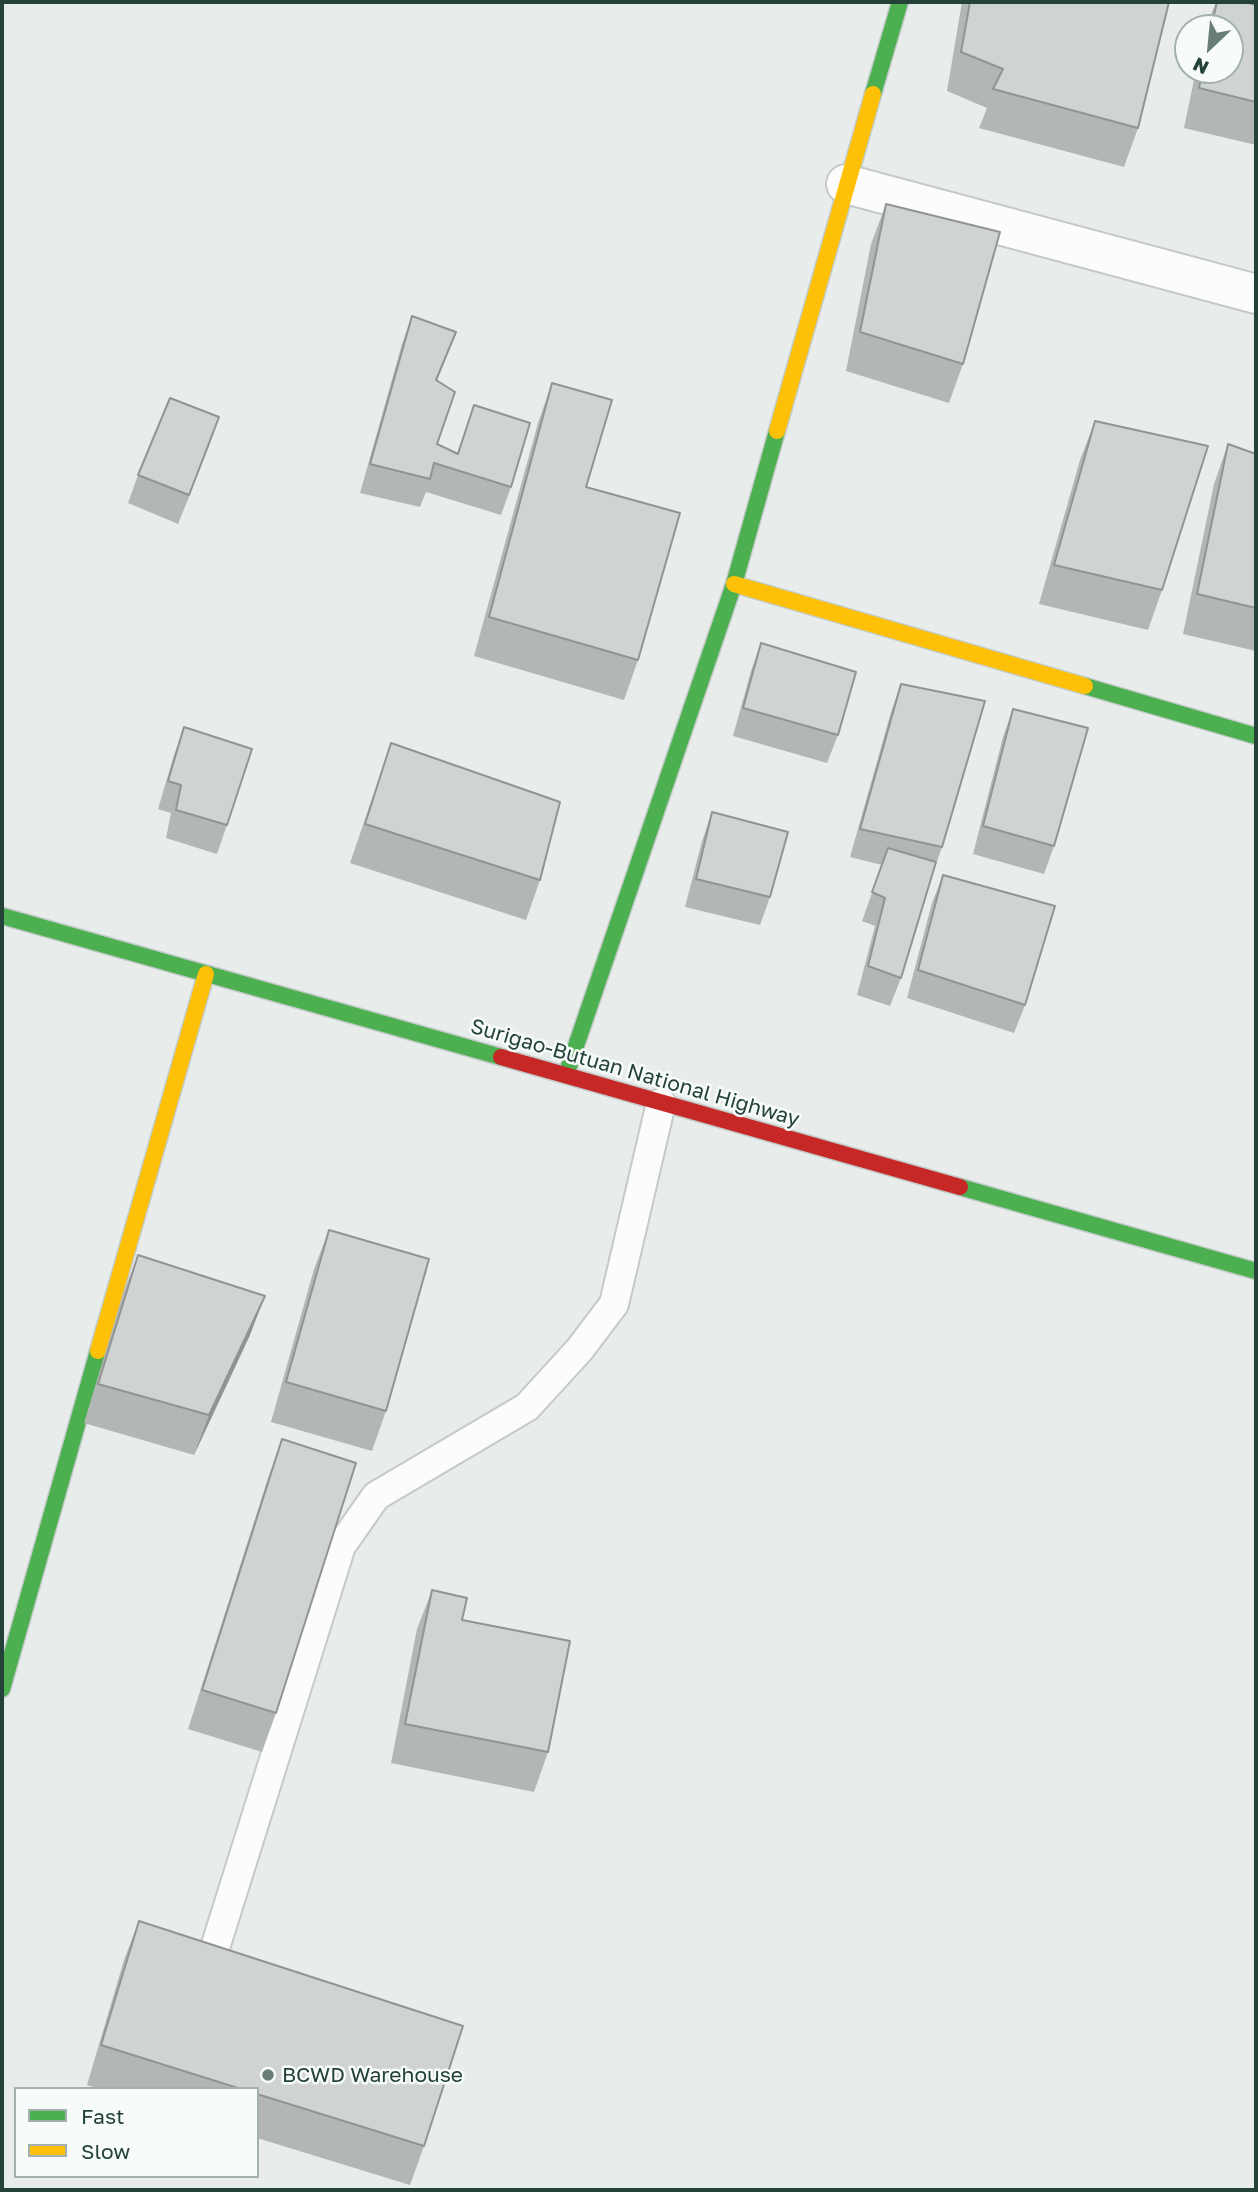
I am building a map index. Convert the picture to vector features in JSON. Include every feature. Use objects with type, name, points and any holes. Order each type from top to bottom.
[{"type":"street","points":[[565,1075],[734,584],[900,2]]},
{"type":"street","points":[[846,184],[1256,294]]},
{"type":"street","points":[[734,584],[1256,736]]},
{"type":"street","name":"Surigao-Butuan National Highway","points":[[2,916],[1256,1271]]},
{"type":"street","points":[[2,1689],[206,974]]},
{"type":"lane","points":[[209,1966],[341,1546],[376,1496],[527,1407],[580,1349],[614,1304],[660,1103]]},
{"type":"building","points":[[970,2],[1169,2],[1138,128],[993,89],[1003,69],[961,52]]},
{"type":"building","points":[[1217,2],[1245,2],[1256,5],[1256,102],[1199,88],[1200,84],[1244,84],[1244,14],[1214,14]]},
{"type":"building","points":[[886,204],[1000,232],[963,364],[860,332]]},
{"type":"building","points":[[412,316],[456,332],[436,380],[455,392],[437,444],[458,454],[474,405],[530,423],[511,487],[434,463],[430,479],[370,464]]},
{"type":"building","points":[[552,383],[612,400],[586,487],[680,513],[638,660],[489,617]]},
{"type":"building","points":[[170,398],[219,417],[189,495],[138,475]]},
{"type":"building","points":[[1095,421],[1208,446],[1162,590],[1054,565]]},
{"type":"building","points":[[1228,444],[1256,454],[1256,608],[1197,594]]},
{"type":"building","points":[[761,643],[856,672],[838,735],[743,708]]},
{"type":"building","points":[[901,684],[985,701],[942,847],[860,829]]},
{"type":"building","points":[[1013,709],[1088,728],[1054,846],[983,826]]},
{"type":"building","points":[[184,727],[252,749],[227,825],[176,810],[181,785],[168,781]]},
{"type":"building","points":[[391,743],[560,802],[540,880],[365,824]]},
{"type":"building","points":[[712,812],[788,832],[770,897],[696,879]]},
{"type":"building","points":[[888,848],[936,862],[901,978],[868,966],[885,898],[872,892]]},
{"type":"building","points":[[943,875],[1055,906],[1025,1005],[918,970]]},
{"type":"building","points":[[329,1230],[429,1259],[386,1411],[286,1382]]},
{"type":"building","points":[[138,1255],[265,1296],[209,1415],[98,1384]]},
{"type":"building","points":[[282,1439],[356,1463],[276,1713],[202,1690]]},
{"type":"building","points":[[432,1590],[467,1598],[462,1620],[570,1641],[548,1752],[405,1724]]},
{"type":"building","name":"BCWD Warehouse","points":[[139,1921],[463,2026],[424,2146],[259,2095],[259,2087],[235,2087],[101,2045]]},
{"type":"traffic: fast","points":[[873,94],[900,2]]},
{"type":"traffic: fast","points":[[566,1075],[734,584],[777,431]]},
{"type":"traffic: fast","points":[[1085,686],[1256,736]]},
{"type":"traffic: fast","points":[[2,916],[501,1057]]},
{"type":"traffic: fast","points":[[960,1187],[1256,1271]]},
{"type":"traffic: fast","points":[[2,1689],[98,1351]]},
{"type":"traffic: slow","points":[[777,431],[873,94]]},
{"type":"traffic: slow","points":[[734,584],[1085,686]]},
{"type":"traffic: slow","points":[[98,1351],[206,974]]},
{"type":"traffic: jam","points":[[501,1057],[960,1187]]},
{"type":"place","name":"BCWD Warehouse","points":[[268,2075]]}]
